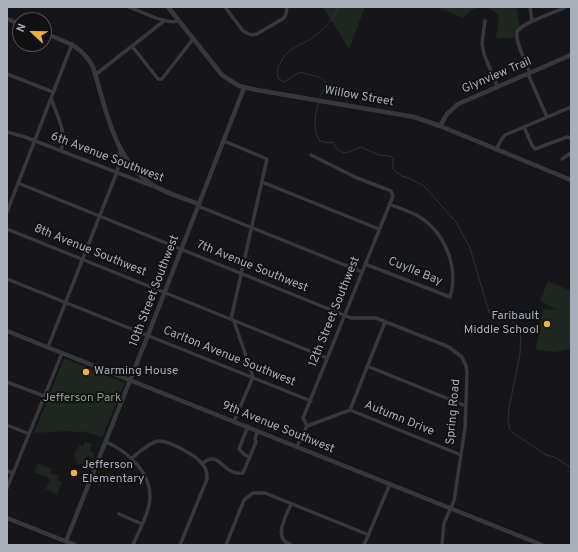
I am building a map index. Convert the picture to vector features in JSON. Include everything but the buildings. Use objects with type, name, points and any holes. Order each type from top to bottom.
[{"type":"street","points":[[129,7],[164,21],[173,23],[179,21]]},
{"type":"street","name":"Willow Street","points":[[168,7],[222,75],[244,88],[406,116],[440,126],[571,180]]},
{"type":"street","points":[[225,7],[243,31],[251,35],[257,34],[284,18],[287,7]]},
{"type":"street","points":[[530,7],[532,21]]},
{"type":"street","points":[[547,117],[529,73],[517,38],[518,29],[532,21],[566,7]]},
{"type":"street","points":[[95,75],[164,21]]},
{"type":"street","points":[[485,21],[483,49],[497,86]]},
{"type":"street","points":[[52,36],[72,44],[85,54],[93,67],[114,136],[120,149],[137,172],[160,189]]},
{"type":"street","points":[[132,46],[158,79],[162,79],[193,39]]},
{"type":"street","points":[[7,212],[72,44]]},
{"type":"street","name":"Glynview Trail","points":[[440,126],[447,114],[458,104],[497,86],[571,56]]},
{"type":"street","points":[[7,74],[53,92]]},
{"type":"street","name":"10th Street Southwest","points":[[65,543],[182,249],[244,88]]},
{"type":"street","points":[[51,98],[63,132],[64,142],[61,150]]},
{"type":"street","points":[[496,150],[503,138],[524,127],[571,107]]},
{"type":"street","points":[[524,127],[532,145],[536,149],[567,137],[571,138]]},
{"type":"street","name":"6th Avenue Southwest","points":[[7,132],[35,140],[117,172],[362,272]]},
{"type":"street","points":[[224,140],[267,158],[233,320],[252,377],[234,421]]},
{"type":"street","points":[[48,348],[117,172],[120,161],[120,149]]},
{"type":"street","points":[[562,159],[571,152]]},
{"type":"street","points":[[262,182],[379,229],[393,196],[390,191],[355,177],[311,155]]},
{"type":"street","name":"7th Avenue Southwest","points":[[18,183],[345,315]]},
{"type":"street","name":"Cuylle Bay","points":[[365,264],[450,297],[453,283],[451,261],[441,239],[431,226],[421,219],[390,204]]},
{"type":"street","name":"8th Avenue Southwest","points":[[7,229],[327,358]]},
{"type":"street","name":"12th Street Southwest","points":[[297,446],[307,426],[303,418],[379,229]]},
{"type":"street","name":"Carlton Avenue Southwest","points":[[7,279],[310,400]]},
{"type":"street","name":"Spring Road","points":[[345,315],[355,318],[376,318],[449,347],[462,357],[466,366],[465,428],[454,501],[444,523],[442,545]]},
{"type":"street","points":[[350,410],[385,322]]},
{"type":"street","name":"9th Avenue Southwest","points":[[7,331],[130,381],[248,426],[542,545]]},
{"type":"street","points":[[7,488],[62,353]]},
{"type":"street","points":[[368,366],[466,406]]},
{"type":"street","points":[[7,382],[44,396]]},
{"type":"street","name":"Autumn Drive","points":[[307,426],[350,410],[461,455]]},
{"type":"street","points":[[7,425],[29,434]]},
{"type":"street","points":[[248,426],[239,449],[250,457]]},
{"type":"street","points":[[202,464],[208,458],[213,458],[218,460],[230,471],[242,474],[244,473],[256,442],[255,439],[258,431]]},
{"type":"street","points":[[132,458],[153,442],[162,441],[170,443],[202,464],[206,470],[207,479],[180,545]]},
{"type":"street","points":[[106,442],[119,448],[132,458],[146,477],[150,491],[149,505],[133,545]]},
{"type":"street","points":[[7,471],[13,473]]},
{"type":"street","points":[[364,545],[390,484]]},
{"type":"street","points":[[226,545],[244,500],[253,493],[265,493],[369,535]]},
{"type":"street","points":[[290,545],[282,540],[280,533],[291,504]]},
{"type":"street","points":[[119,514],[142,524]]},
{"type":"street","points":[[7,518],[65,543],[75,545]]},
{"type":"green space","points":[[323,7],[365,7],[349,49]]},
{"type":"green space","points":[[437,7],[482,7],[472,10],[463,18]]},
{"type":"green space","points":[[484,7],[516,7],[520,27],[517,38],[496,38],[499,15]]},
{"type":"green space","points":[[548,281],[571,291],[571,349],[554,352],[538,350],[536,348],[543,309],[559,310],[540,301]]},
{"type":"green space","name":"Jefferson Park","points":[[64,358],[125,383],[102,437],[83,431],[82,433],[71,431],[34,433]]},
{"type":"green space","points":[[85,442],[92,444],[89,451],[94,453],[93,458],[87,455],[83,466],[76,462],[74,454],[80,445],[82,447]]},
{"type":"green space","points":[[38,463],[52,469],[50,473],[59,476],[57,480],[62,482],[57,494],[46,489],[50,479],[34,472]]},
{"type":"waterway","points":[[329,22],[339,7]]},
{"type":"waterway","points":[[320,98],[327,85],[322,79],[316,76],[300,73],[284,82],[278,78],[277,71],[288,52],[312,38],[327,25]]},
{"type":"waterway","points":[[319,103],[316,112],[315,127],[320,141],[329,143],[333,142],[337,149],[343,153],[361,147],[379,155],[390,156],[393,158],[393,168],[396,172],[424,186],[456,222],[470,248],[489,312],[492,317],[511,321],[521,330],[520,354],[509,408],[508,422],[510,430]]},
{"type":"waterway","points":[[512,432],[546,455],[555,457],[571,468]]},
{"type":"place","name":"Faribault Middle School","points":[[547,324]]},
{"type":"place","name":"Warming House","points":[[86,372]]},
{"type":"place","name":"Jefferson Elementary","points":[[74,473]]}]
